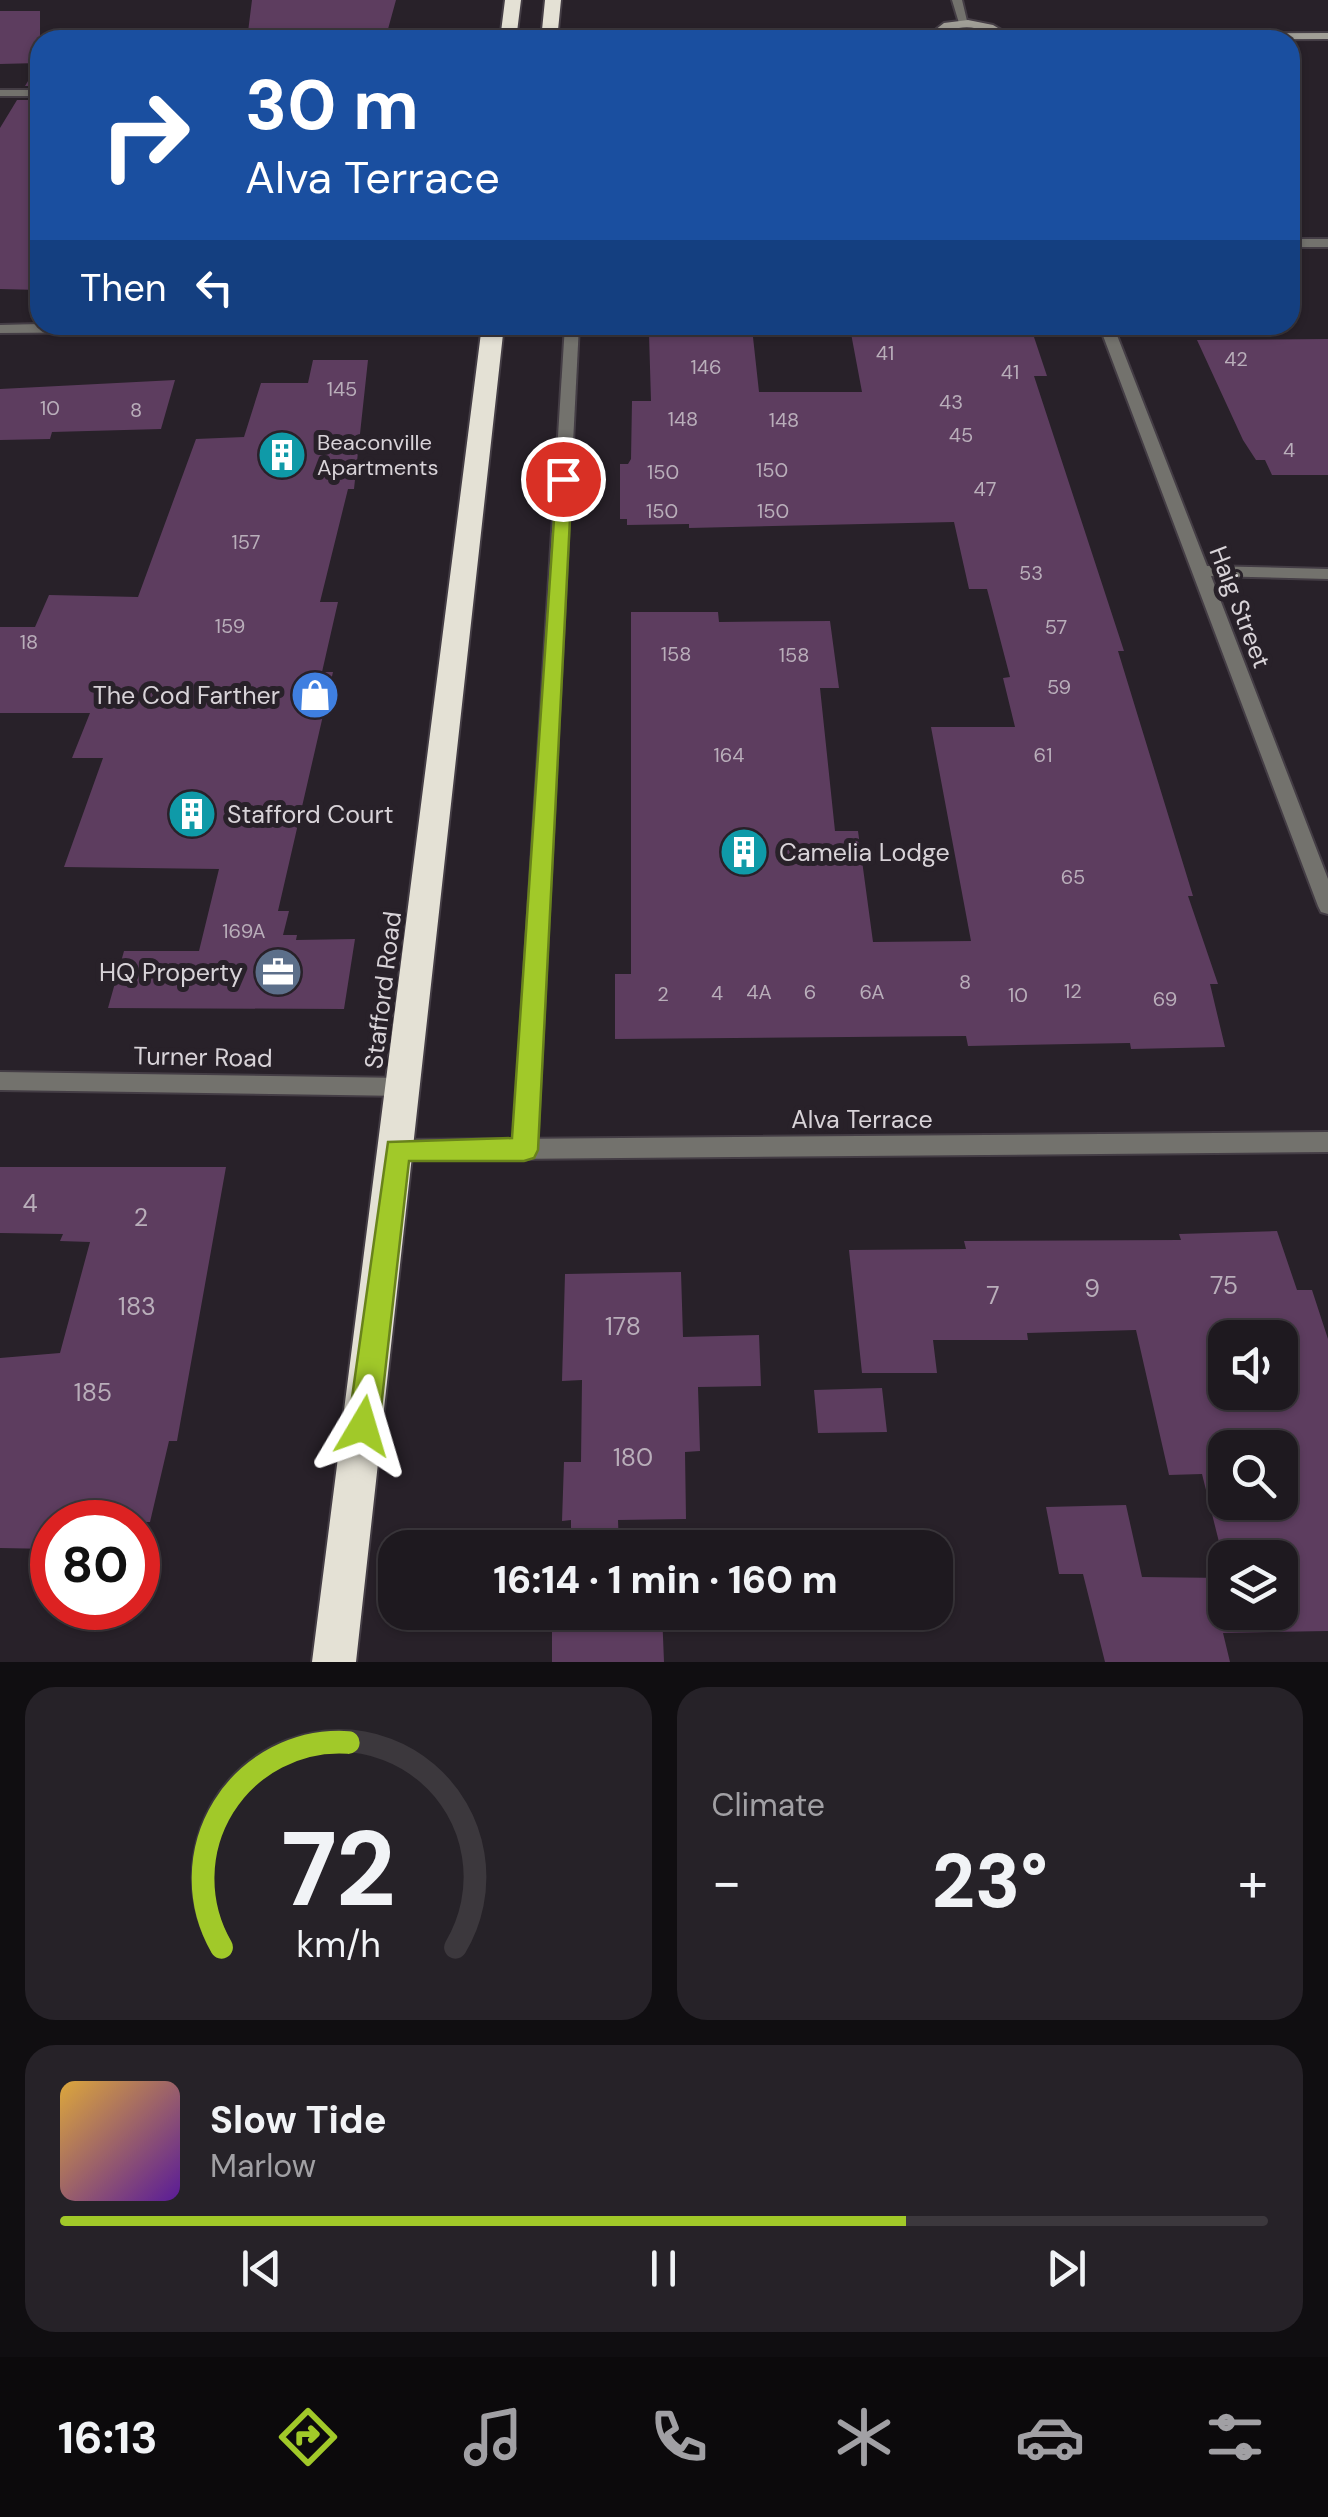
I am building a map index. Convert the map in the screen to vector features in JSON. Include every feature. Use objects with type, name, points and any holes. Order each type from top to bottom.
[{"type":"highway","points":[[509,30],[513,0]]},
{"type":"highway","points":[[550,30],[552,0]]},
{"type":"highway","name":"Stafford Road","points":[[334,1662],[492,335]]},
{"type":"street","points":[[957,0],[964,23]]},
{"type":"street","points":[[941,30],[964,23],[997,30]]},
{"type":"street","points":[[1300,36],[1328,36]]},
{"type":"street","points":[[0,93],[30,93]]},
{"type":"street","points":[[1300,243],[1328,243]]},
{"type":"street","points":[[0,329],[30,329]]},
{"type":"street","points":[[524,1150],[571,335]]},
{"type":"street","name":"Haig Street","points":[[1110,335],[1328,906]]},
{"type":"street","points":[[1304,570],[1328,564]]},
{"type":"street","points":[[1199,571],[1304,570],[1328,574]]},
{"type":"street","name":"Turner Road","points":[[0,1081],[405,1087]]},
{"type":"street","name":"Alva Terrace","points":[[397,1150],[1328,1142]]},
{"type":"building","points":[[252,0],[396,0],[388,30],[248,30]]},
{"type":"building","points":[[0,11],[40,11],[40,30],[30,30],[30,63],[0,64]]},
{"type":"building","points":[[17,100],[30,100],[30,290],[0,289],[0,128]]},
{"type":"building","points":[[649,335],[753,335],[759,392],[862,392],[851,335],[1033,335],[1047,376],[1034,376],[1124,651],[1118,651],[1193,896],[1188,896],[1218,984],[1210,984],[1225,1047],[1131,1049],[1130,1043],[968,1046],[966,1036],[615,1039],[615,974],[631,974],[631,612],[718,612],[719,622],[830,621],[839,688],[820,688],[835,831],[858,831],[873,942],[971,941],[931,727],[1015,727],[1003,678],[1010,677],[987,589],[969,589],[954,522],[689,528],[689,524],[627,525],[627,519],[620,519],[620,464],[628,464],[631,459],[632,401],[651,401]]},
{"type":"building","points":[[1328,339],[1328,475],[1272,475],[1265,460],[1256,460],[1243,440],[1197,340]]},
{"type":"building","points":[[313,360],[368,360],[354,489],[348,489],[320,602],[338,602],[322,672],[333,672],[278,911],[289,911],[283,935],[297,935],[296,940],[355,939],[344,1009],[108,1008],[124,951],[199,951],[219,869],[64,867],[103,758],[72,758],[90,713],[0,713],[0,627],[35,627],[49,595],[138,597],[196,439],[244,437],[261,383],[308,383]]},
{"type":"building","points":[[175,380],[161,429],[52,432],[50,439],[0,440],[0,389]]},
{"type":"building","points":[[0,1167],[226,1167],[177,1441],[169,1441],[155,1500],[30,1500],[30,1549],[0,1548],[0,1358],[60,1353],[90,1242],[60,1241],[63,1234],[0,1233]]},
{"type":"building","points":[[1277,1231],[1297,1290],[1312,1290],[1328,1339],[1328,1631],[1223,1633],[1230,1662],[1105,1662],[1083,1574],[1059,1574],[1046,1507],[1126,1505],[1142,1577],[1208,1578],[1208,1630],[1298,1630],[1298,1540],[1218,1540],[1214,1520],[1298,1520],[1298,1430],[1208,1430],[1208,1498],[1202,1474],[1169,1475],[1136,1330],[1027,1333],[1028,1340],[933,1340],[937,1373],[862,1373],[849,1250],[966,1249],[964,1241],[1181,1240],[1179,1234]]},
{"type":"building","points":[[681,1272],[683,1337],[759,1335],[761,1386],[698,1387],[700,1451],[685,1452],[686,1519],[618,1520],[618,1530],[571,1530],[571,1520],[562,1521],[564,1462],[581,1462],[582,1380],[562,1381],[565,1274]]},
{"type":"building","points":[[882,1388],[887,1432],[818,1433],[814,1390]]},
{"type":"building","points":[[552,1630],[663,1630],[664,1662],[552,1662]]},
{"type":"place","name":"Beaconville Apartments","points":[[282,455]]},
{"type":"place","name":"The Cod Farther","points":[[315,695]]},
{"type":"place","name":"Stafford Court","points":[[192,814]]},
{"type":"place","name":"Camelia Lodge","points":[[744,852]]},
{"type":"place","name":"HQ Property","points":[[278,972]]},
{"type":"route","points":[[363,1426],[397,1150],[524,1150],[563,479]]}]
